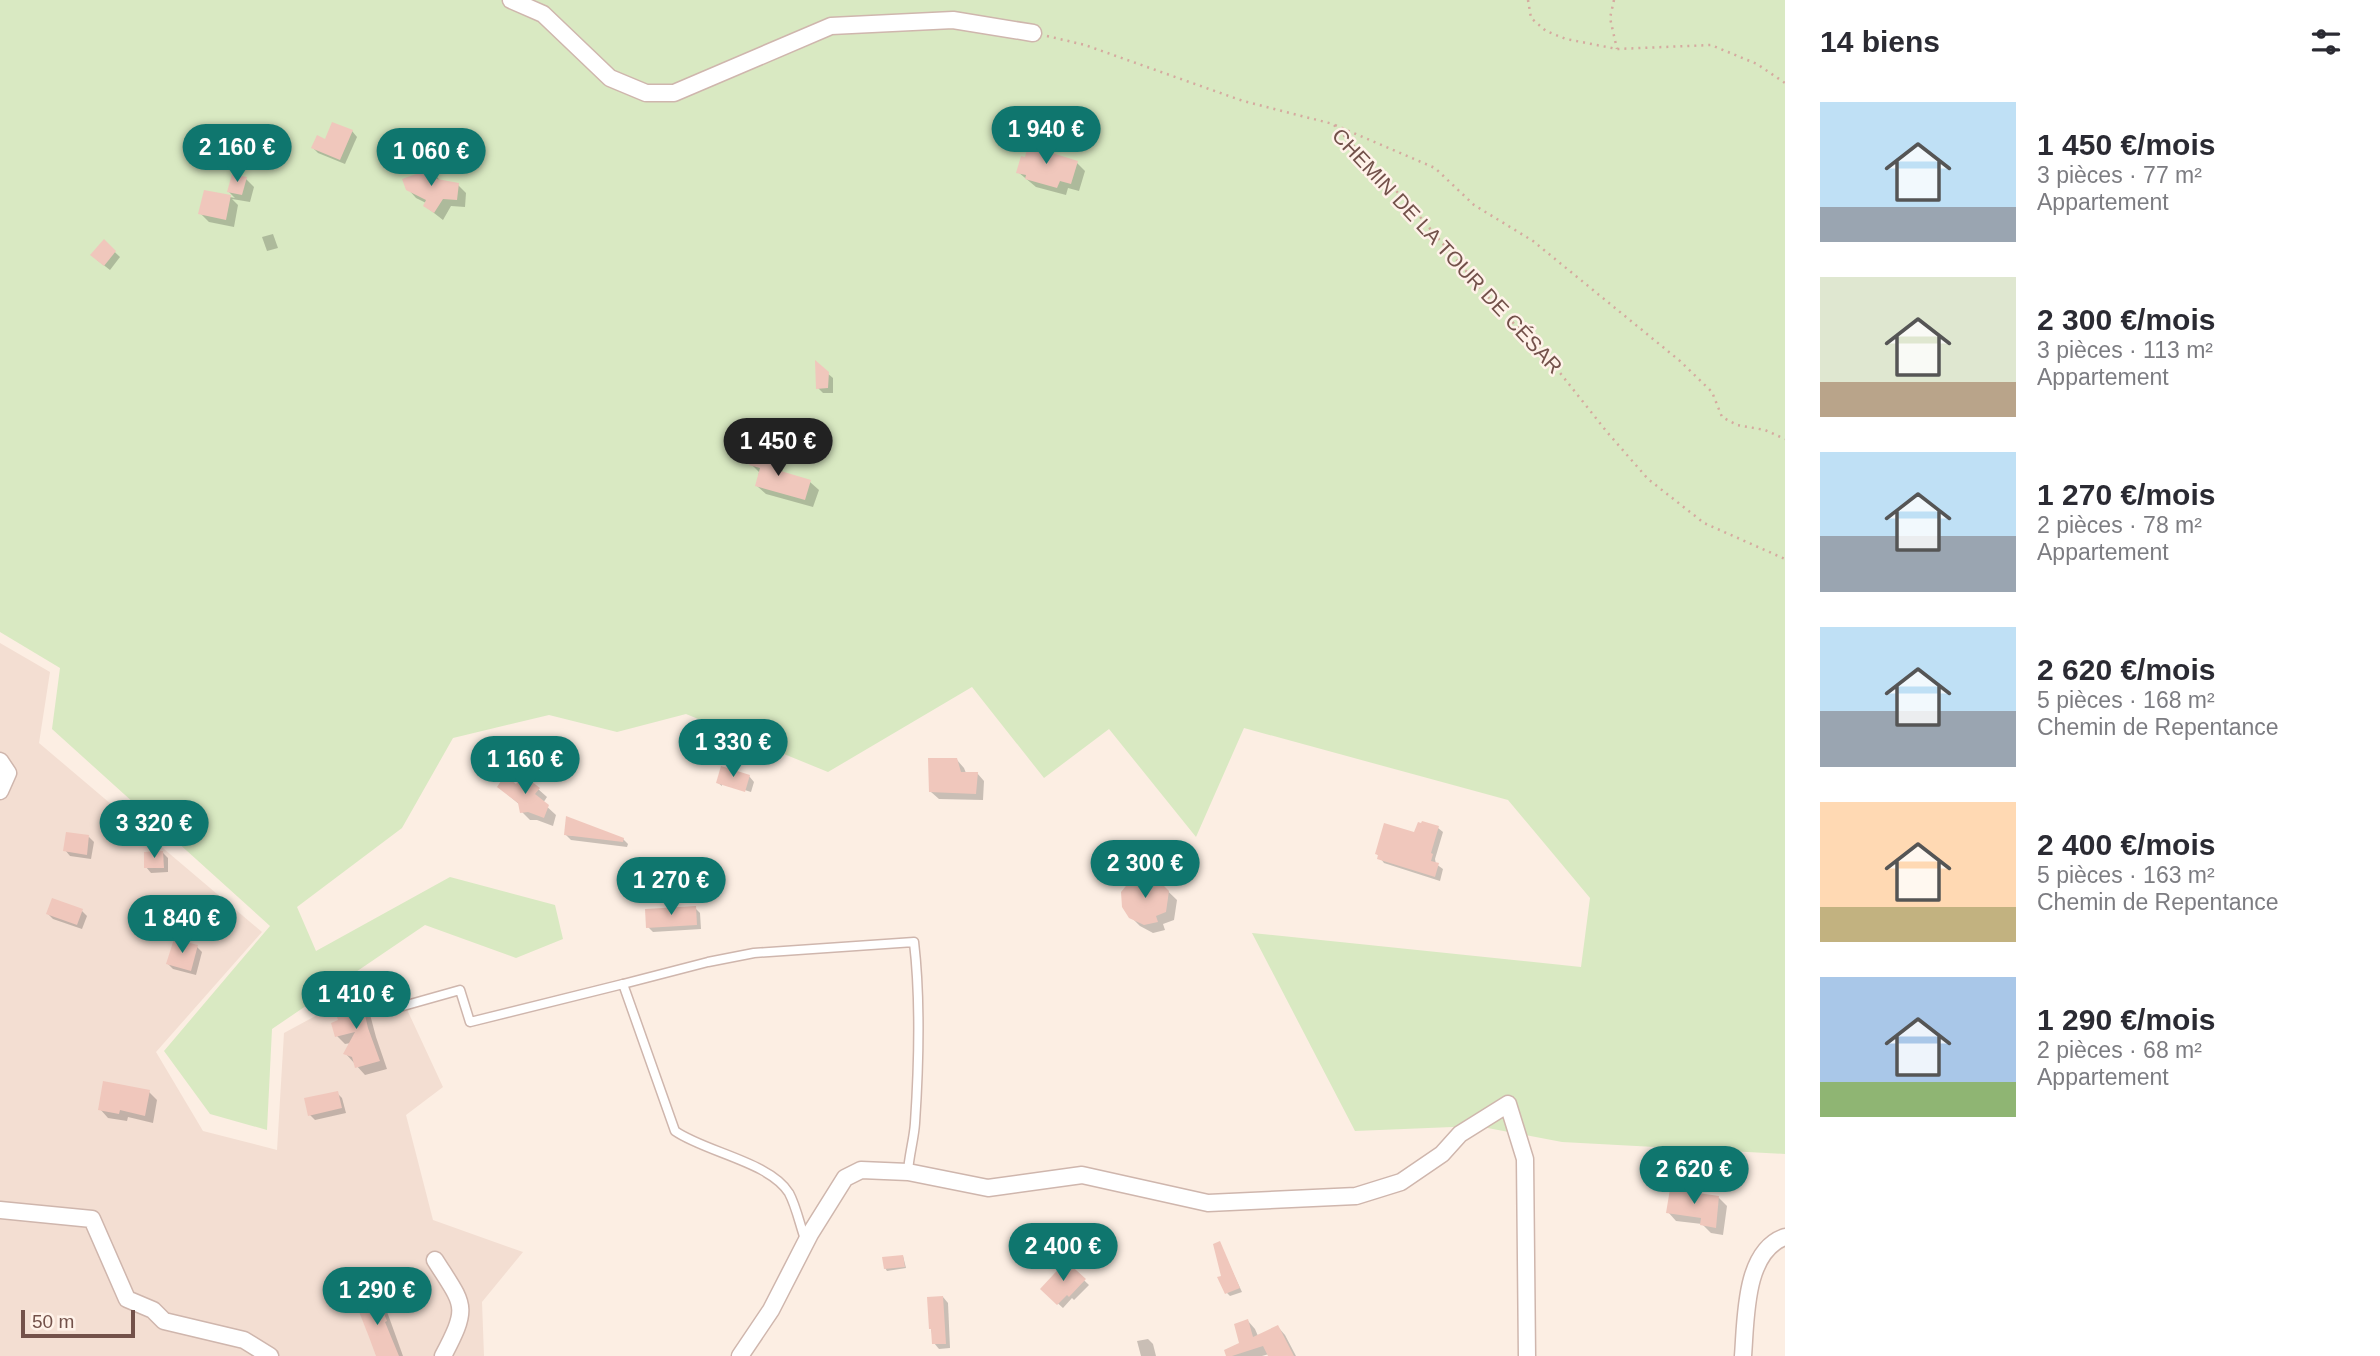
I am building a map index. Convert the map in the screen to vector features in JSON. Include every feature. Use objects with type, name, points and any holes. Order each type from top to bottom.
[{"type":"street","points":[[511,0],[543,14],[610,78],[646,93],[674,93],[831,26],[953,20],[1033,33]]},
{"type":"street","points":[[0,761],[8,773],[0,791]]},
{"type":"street","points":[[740,1356],[771,1310],[806,1242],[845,1178],[861,1170],[908,1171],[988,1188],[1082,1175],[1208,1203],[1356,1196],[1401,1182],[1442,1154],[1460,1135],[1508,1104],[1525,1159],[1527,1356]]},
{"type":"street","points":[[0,1210],[92,1219],[127,1299],[153,1310],[164,1321],[244,1340],[270,1356]]},
{"type":"street","points":[[1743,1356],[1750,1284],[1764,1250],[1772,1241],[1785,1237]]},
{"type":"street","points":[[435,1260],[460,1299],[462,1316],[443,1356]]},
{"type":"lane","points":[[372,999],[378,1009],[389,1010],[460,990],[470,1022],[708,962],[754,953],[914,942],[918,972],[919,1030],[915,1126],[908,1171]]},
{"type":"lane","points":[[622,984],[675,1131],[691,1142],[753,1165],[774,1178],[788,1192],[806,1242]]},
{"type":"path","points":[[1528,0],[1531,18],[1546,31],[1566,39],[1617,49],[1712,45],[1757,64],[1785,83]]},
{"type":"path","points":[[1614,0],[1610,18],[1617,49]]},
{"type":"path","name":"CHEMIN DE LA TOUR DE CÉSAR","points":[[1033,33],[1085,45],[1243,101],[1333,124],[1415,211],[1495,304],[1545,354],[1648,479],[1704,523],[1785,559]]},
{"type":"path","points":[[1333,124],[1435,168],[1474,205],[1533,242],[1680,361],[1712,392],[1722,417],[1737,425],[1765,430],[1785,439]]},
{"type":"shaded area","points":[[0,643],[50,672],[39,743],[262,932],[156,1052],[203,1131],[277,1150],[284,1033],[391,975],[443,1087],[406,1115],[433,1220],[523,1252],[482,1302],[484,1356],[0,1356]]},
{"type":"green space","points":[[0,0],[1785,0],[1785,1154],[1562,1142],[1477,1126],[1355,1131],[1252,933],[1581,967],[1590,898],[1508,800],[1244,728],[1196,837],[1109,729],[1044,778],[972,687],[828,772],[686,714],[617,732],[549,715],[453,738],[402,828],[297,907],[316,951],[450,877],[555,905],[563,939],[516,958],[425,925],[272,1029],[267,1130],[210,1114],[164,1051],[270,926],[52,729],[60,668],[0,632]]},
{"type":"building","points":[[332,122],[353,130],[340,160],[311,148],[317,135],[325,139]]},
{"type":"building","points":[[1029,142],[1078,161],[1071,184],[1060,181],[1057,188],[1025,179],[1026,175],[1016,173],[1021,156],[1025,157]]},
{"type":"building","points":[[431,166],[437,179],[459,183],[457,200],[443,199],[434,213],[423,206],[426,200],[406,190],[402,179]]},
{"type":"building","points":[[232,174],[247,177],[242,195],[227,192]]},
{"type":"building","points":[[204,190],[231,195],[226,220],[198,214]]},
{"type":"building","points":[[104,239],[116,251],[104,266],[90,255]]},
{"type":"building","points":[[815,360],[829,372],[828,388],[816,389]]},
{"type":"building","points":[[753,452],[777,456],[774,469],[811,480],[805,500],[755,486],[760,468],[749,465]]},
{"type":"building","points":[[928,758],[957,758],[961,772],[978,772],[976,794],[929,792]]},
{"type":"building","points":[[721,766],[750,775],[745,792],[716,783]]},
{"type":"building","points":[[505,775],[516,784],[523,775],[540,788],[535,794],[549,805],[544,818],[528,812],[520,813],[518,803],[497,787]]},
{"type":"building","points":[[566,816],[624,838],[623,842],[564,835]]},
{"type":"building","points":[[1418,822],[1439,826],[1431,853],[1431,861],[1439,863],[1435,877],[1377,859],[1378,855],[1375,854],[1384,823],[1414,832]]},
{"type":"building","points":[[66,832],[89,835],[87,855],[63,851]]},
{"type":"building","points":[[163,851],[164,868],[144,868],[144,852]]},
{"type":"building","points":[[1152,874],[1169,891],[1166,912],[1156,916],[1158,922],[1144,925],[1129,918],[1122,907],[1121,892],[1130,881]]},
{"type":"building","points":[[52,898],[83,909],[77,925],[46,914]]},
{"type":"building","points":[[696,906],[697,925],[646,928],[645,909]]},
{"type":"building","points":[[174,939],[198,945],[191,971],[166,964]]},
{"type":"building","points":[[360,993],[368,1028],[380,1061],[355,1068],[352,1057],[343,1054],[355,1032],[335,1037],[331,1023],[338,1020],[336,1014],[341,1012],[338,1001]]},
{"type":"building","points":[[103,1081],[150,1090],[145,1116],[120,1110],[119,1114],[98,1110]]},
{"type":"building","points":[[338,1091],[342,1108],[308,1116],[304,1098]]},
{"type":"building","points":[[1670,1189],[1719,1196],[1716,1228],[1700,1225],[1701,1218],[1666,1213]]},
{"type":"building","points":[[1220,1241],[1240,1288],[1225,1294],[1217,1277],[1221,1276],[1213,1244]]},
{"type":"building","points":[[903,1255],[905,1267],[884,1269],[882,1257]]},
{"type":"building","points":[[1066,1261],[1086,1279],[1057,1305],[1040,1289]]},
{"type":"building","points":[[377,1296],[399,1356],[376,1356],[356,1304]]},
{"type":"building","points":[[943,1296],[946,1344],[932,1344],[927,1297]]},
{"type":"building","points":[[1248,1319],[1253,1337],[1278,1325],[1294,1356],[1268,1356],[1263,1346],[1226,1356],[1224,1350],[1239,1343],[1234,1324]]}]
